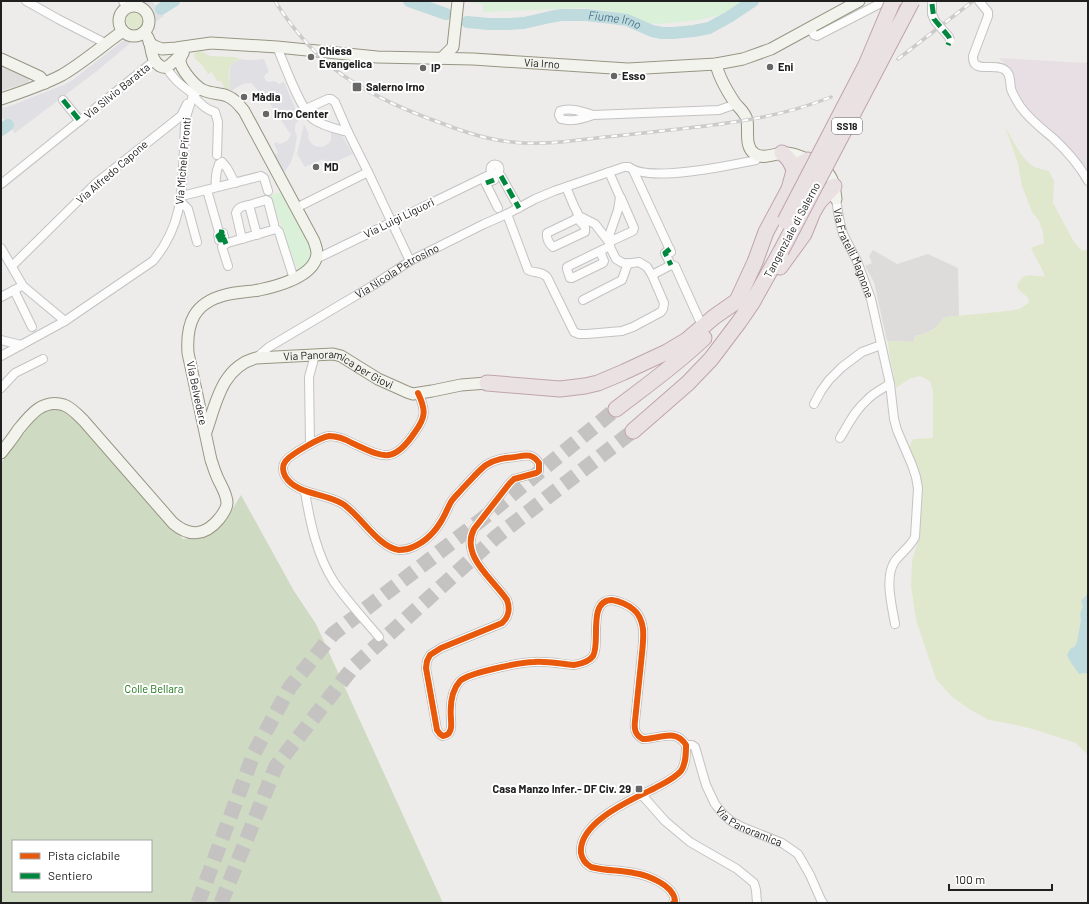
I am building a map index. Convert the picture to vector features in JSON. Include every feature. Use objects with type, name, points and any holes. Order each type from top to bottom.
[{"type":"highway","name":"Tangenziale di Salerno","points":[[633,431],[688,383],[711,359],[752,303],[777,248],[866,65],[893,1]]},
{"type":"highway","name":"Tangenziale di Salerno","points":[[616,409],[688,353],[710,332],[737,301],[777,248],[912,1]]},
{"type":"highway","points":[[782,153],[788,157],[794,171]]},
{"type":"highway","points":[[487,383],[574,388],[598,383],[677,347],[714,317],[737,301],[756,262],[766,232],[789,189],[794,171],[800,164],[808,160]]},
{"type":"highway","points":[[739,322],[756,305],[781,264],[797,245],[804,234],[813,212],[831,194]]},
{"type":"street","points":[[26,1],[105,44]]},
{"type":"street","points":[[442,58],[453,47],[458,1]]},
{"type":"street","name":"Via Irno","points":[[150,47],[165,49],[211,43],[277,46],[377,57],[467,59],[628,69],[716,64],[744,59],[771,49],[859,1]]},
{"type":"street","points":[[810,27],[814,35],[817,36],[885,1]]},
{"type":"street","points":[[979,1],[988,12],[988,20],[973,56],[974,63],[976,66],[981,67],[1000,67],[1007,72],[1011,82],[1012,91],[1021,107],[1033,122],[1070,155],[1088,181]]},
{"type":"street","points":[[933,2],[932,14],[935,21],[949,37],[949,42]]},
{"type":"street","points":[[150,47],[136,36],[131,36],[123,31],[119,22],[120,17],[130,4],[143,9],[148,16],[150,47],[158,65],[166,68],[174,78],[196,91],[228,96],[238,104],[249,121],[317,248],[316,259]]},
{"type":"street","points":[[1,99],[45,83],[75,67],[123,31]]},
{"type":"street","name":"Via Irno","points":[[166,68],[183,52],[200,48],[211,43]]},
{"type":"street","points":[[277,46],[302,104],[308,114],[316,120],[348,132]]},
{"type":"street","name":"Via Silvio Baratta","points":[[1,184],[80,120],[150,47]]},
{"type":"street","points":[[453,47],[459,55],[467,59]]},
{"type":"street","points":[[183,52],[180,57],[180,62],[196,91],[197,101],[210,111],[216,112],[218,122],[217,156]]},
{"type":"street","points":[[1,59],[40,77],[45,83]]},
{"type":"street","points":[[716,64],[718,73],[723,83],[736,104],[744,113],[747,120],[749,146],[754,154],[758,156]]},
{"type":"street","name":"Via Michele Pironti","points":[[1,356],[65,321],[154,261],[166,244],[179,210],[186,119],[196,91]]},
{"type":"street","name":"Via Alfredo Capone","points":[[12,266],[95,184],[181,116],[196,91]]},
{"type":"street","points":[[304,108],[308,108],[328,99],[331,99],[334,102],[410,261]]},
{"type":"street","name":"Via Silvio Baratta","points":[[63,100],[80,120]]},
{"type":"street","points":[[593,115],[719,110],[736,104]]},
{"type":"street","name":"Via Fratelli Magnone","points":[[758,156],[763,157],[782,153],[792,153],[808,160],[828,173],[831,194],[843,234],[857,261],[871,298],[890,384],[894,419],[897,430],[912,465],[918,488],[915,537],[912,544],[895,561],[890,574],[889,591],[895,624]]},
{"type":"street","name":"Via Nicola Petrosino","points":[[205,433],[225,381],[235,369],[249,360],[256,358],[269,347],[372,286],[410,261],[535,199],[624,167],[630,167],[633,170],[644,173],[694,171],[756,160],[758,156]]},
{"type":"street","points":[[216,187],[216,173],[219,164],[222,162],[235,182]]},
{"type":"street","points":[[633,170],[671,250],[665,252],[671,265],[675,266],[699,319]]},
{"type":"street","points":[[296,208],[368,172]]},
{"type":"street","points":[[600,251],[633,231],[634,228],[609,172]]},
{"type":"street","points":[[197,242],[188,209],[181,199],[216,187],[261,176],[264,178],[268,191]]},
{"type":"street","points":[[491,177],[519,208]]},
{"type":"street","points":[[491,177],[498,208]]},
{"type":"street","name":"Via Luigi Liguori","points":[[316,259],[392,221],[491,177]]},
{"type":"street","points":[[566,187],[578,217],[585,227],[585,232],[553,247],[550,245],[546,236],[547,232],[578,217]]},
{"type":"street","points":[[207,190],[219,232],[222,232],[218,236],[223,234],[219,238],[224,237],[220,240],[224,239],[226,244]]},
{"type":"street","points":[[610,244],[610,233],[618,210],[620,197]]},
{"type":"street","points":[[242,239],[236,214],[239,208],[266,200],[268,202],[274,224]]},
{"type":"street","points":[[247,205],[257,235]]},
{"type":"street","points":[[507,214],[528,270],[543,273],[547,277],[574,332],[579,334],[602,333],[628,329],[661,312],[664,304],[652,275],[647,267],[639,262],[628,263],[621,262],[616,259],[610,244],[594,224],[578,217]]},
{"type":"street","points":[[228,266],[222,247],[224,244],[275,229],[278,230],[294,279]]},
{"type":"street","points":[[1,249],[23,286],[65,321]]},
{"type":"street","name":"Via Belvedere","points":[[1,453],[30,416],[39,408],[55,403],[65,405],[77,413],[179,528],[186,532],[197,533],[207,530],[217,522],[225,510],[227,503],[211,460],[188,353],[187,342],[190,324],[200,308],[207,302],[215,298],[234,293],[259,290],[282,284],[301,276],[308,271],[316,259]]},
{"type":"street","points":[[583,300],[622,280],[628,263]]},
{"type":"street","points":[[652,275],[671,265]]},
{"type":"street","points":[[1,297],[23,286]]},
{"type":"street","points":[[14,290],[32,327]]},
{"type":"street","points":[[1,340],[20,345]]},
{"type":"street","points":[[814,404],[829,380],[842,367],[862,352],[881,346]]},
{"type":"street","name":"Via Panoramica per Giovi","points":[[256,358],[333,354],[341,356],[378,379],[396,388],[407,392],[418,393]]},
{"type":"street","points":[[310,444],[309,377],[315,355]]},
{"type":"street","points":[[1,388],[15,373],[43,359]]},
{"type":"street","points":[[487,383],[461,385],[418,393],[422,402],[424,417],[408,444],[392,455],[384,456],[377,454],[338,437],[328,436],[310,444],[286,460],[283,465],[283,472],[285,477],[294,486],[305,492],[340,502],[353,512],[379,540],[387,546],[400,550],[408,549],[432,535],[451,502],[487,464],[499,459],[527,455],[532,456],[539,463],[539,470],[536,473],[514,479],[504,489],[471,535],[470,540],[473,556],[507,600],[509,608],[508,614],[506,620],[496,626],[436,651],[430,655],[426,668],[438,730],[443,736],[449,733],[451,729],[450,708],[453,693],[456,686],[464,678],[504,667],[533,662],[574,665],[580,664],[593,656],[596,647],[597,613],[601,605],[609,600],[613,600],[635,610],[640,618],[643,630],[635,731],[643,739],[674,735],[680,737],[686,745],[684,763],[682,770],[669,780],[625,803],[599,819],[585,835],[582,842],[581,851],[582,856],[591,867],[636,873],[662,883],[669,888],[675,897],[673,903]]},
{"type":"street","points":[[840,438],[854,415],[867,399],[890,384]]},
{"type":"street","points":[[305,492],[310,522],[322,558],[333,581],[379,636]]},
{"type":"street","name":"Via Panoramica","points":[[686,745],[692,745],[695,747],[706,785],[715,804],[723,814],[731,821],[742,827],[782,843],[798,854],[823,903]]},
{"type":"street","points":[[642,795],[665,821],[690,842],[737,869],[754,883],[757,903]]},
{"type":"shaded area","points":[[144,1],[152,1],[164,16],[155,22],[156,30],[151,24],[153,20],[152,15],[148,9],[143,7],[141,3]]},
{"type":"shaded area","points":[[125,39],[134,40],[97,71],[15,133],[1,116],[1,108],[10,106],[66,84]]},
{"type":"shaded area","points":[[999,58],[1086,63],[1088,60],[1088,174],[1045,127],[1019,102],[1011,70]]},
{"type":"shaded area","points":[[240,59],[264,59],[269,72],[264,77],[266,81],[275,81],[279,84],[284,82],[300,119],[295,126],[297,136],[295,149],[291,162],[285,172],[274,155],[278,153],[274,144],[276,142],[280,144],[287,141],[291,135],[269,102],[251,83],[243,84],[234,89],[231,93],[229,91],[230,68],[232,64]]},
{"type":"shaded area","points":[[1,65],[30,77],[29,82],[1,91]]},
{"type":"shaded area","points":[[304,124],[309,134],[309,140],[315,146],[322,147],[328,144],[331,140],[331,130],[342,135],[353,154],[326,166],[323,159],[305,167],[297,154]]},
{"type":"shaded area","points":[[873,250],[897,264],[928,254],[958,268],[959,316],[945,317],[934,329],[924,334],[915,336],[914,342],[887,341],[874,282],[865,266],[872,263],[869,256]]},
{"type":"green space","points":[[471,1],[747,1],[719,15],[699,20],[660,24],[646,23],[610,11],[583,8],[483,12],[483,4],[471,3]]},
{"type":"green space","points":[[135,11],[141,14],[144,20],[141,26],[135,29],[129,26],[126,20],[129,14]]},
{"type":"green space","points":[[201,51],[210,56],[235,57],[240,59],[231,65],[229,70],[230,89],[225,89],[221,81],[217,81],[212,72],[208,74],[203,66],[195,59],[194,54]]},
{"type":"green space","points":[[1005,126],[1021,155],[1035,167],[1049,171],[1054,181],[1053,203],[1074,242],[1082,251],[1088,249],[1088,593],[1081,601],[1083,606],[1080,614],[1081,619],[1077,642],[1074,647],[1083,673],[1088,674],[1088,755],[1076,743],[1033,729],[989,720],[969,709],[951,696],[936,679],[916,620],[911,586],[912,561],[919,538],[923,487],[916,464],[909,449],[911,442],[914,439],[933,438],[933,392],[930,381],[920,376],[909,379],[896,388],[888,341],[914,342],[915,336],[924,334],[934,329],[945,317],[1019,309],[1029,303],[1028,298],[1019,290],[1017,286],[1020,281],[1029,275],[1045,276],[1031,248],[1044,243],[1043,232],[1039,221],[1032,212],[1022,186],[1018,164]]},
{"type":"green space","points":[[282,192],[311,245],[309,260],[304,266],[297,269],[270,195]]},
{"type":"green space","name":"Colle Bellara","points":[[60,409],[76,420],[183,539],[207,534],[222,525],[241,495],[294,591],[316,624],[443,903],[1,903],[1,463],[34,420],[48,410]]},
{"type":"water","points":[[1088,593],[1088,674],[1079,674],[1067,655],[1070,649],[1074,647],[1077,642],[1081,619],[1080,614],[1083,606],[1081,601]]},
{"type":"waterway","name":"Fiume Irno","points":[[161,9],[174,1]]},
{"type":"waterway","name":"Fiume Irno","points":[[409,1],[446,14]]},
{"type":"waterway","name":"Fiume Irno","points":[[467,22],[509,24],[524,23],[561,15],[586,15],[627,20],[652,31],[673,33],[709,28],[753,1]]},
{"type":"waterway","name":"Fiume Irno","points":[[1,130],[8,125]]},
{"type":"tunnel","points":[[198,903],[254,753],[290,687],[333,634],[481,520],[616,409]]},
{"type":"tunnel","points":[[221,903],[276,766],[354,666],[496,537],[633,431]]},
{"type":"railway","points":[[275,1],[294,28],[317,53],[345,77],[371,93],[413,112],[450,126],[503,141],[521,143],[550,143],[704,126],[769,116],[811,105],[831,97]]},
{"type":"railway","points":[[898,59],[973,1]]},
{"type":"marked path","points":[[932,4],[934,19],[949,37],[950,40],[948,45]]},
{"type":"marked path","points":[[63,100],[80,121]]},
{"type":"marked path","points":[[501,176],[519,208]]},
{"type":"marked path","points":[[486,183],[494,180]]},
{"type":"marked path","points":[[219,232],[222,233],[218,236],[223,234],[219,238],[224,237],[220,240],[224,239],[226,244]]},
{"type":"marked path","points":[[670,249],[665,253],[671,265]]},
{"type":"cycle path","points":[[418,393],[424,413],[423,418],[407,443],[394,454],[387,455],[372,452],[344,439],[329,436],[292,455],[284,464],[283,471],[285,476],[296,487],[336,500],[343,504],[350,509],[384,543],[391,548],[401,550],[418,545],[431,535],[440,523],[454,498],[486,465],[500,459],[522,456],[531,456],[539,463],[539,471],[514,479],[509,484],[474,529],[471,539],[471,549],[480,567],[507,600],[508,612],[502,623],[441,648],[430,655],[426,668],[437,730],[443,736],[450,732],[452,699],[455,689],[460,681],[495,668],[527,662],[574,665],[589,660],[593,656],[595,650],[597,615],[604,602],[612,600],[618,601],[632,608],[640,618],[643,626],[643,646],[635,724],[636,732],[638,736],[643,739],[672,736],[682,740],[686,745],[685,762],[681,771],[672,779],[621,805],[597,822],[588,831],[582,842],[581,853],[584,861],[591,867],[639,874],[659,882],[670,890],[675,901],[673,903]]},
{"type":"place","name":"Chiesa Evangelica","points":[[311,57]]},
{"type":"place","name":"Eni","points":[[770,67]]},
{"type":"place","name":"IP","points":[[423,68]]},
{"type":"place","name":"Esso","points":[[614,76]]},
{"type":"place","name":"Salerno Irno","points":[[357,87]]},
{"type":"place","name":"Màdia","points":[[244,97]]},
{"type":"place","name":"Irno Center","points":[[266,114]]},
{"type":"place","name":"MD","points":[[316,167]]},
{"type":"place","name":"Casa Manzo Infer.- DF Civ. 29","points":[[639,789]]}]
